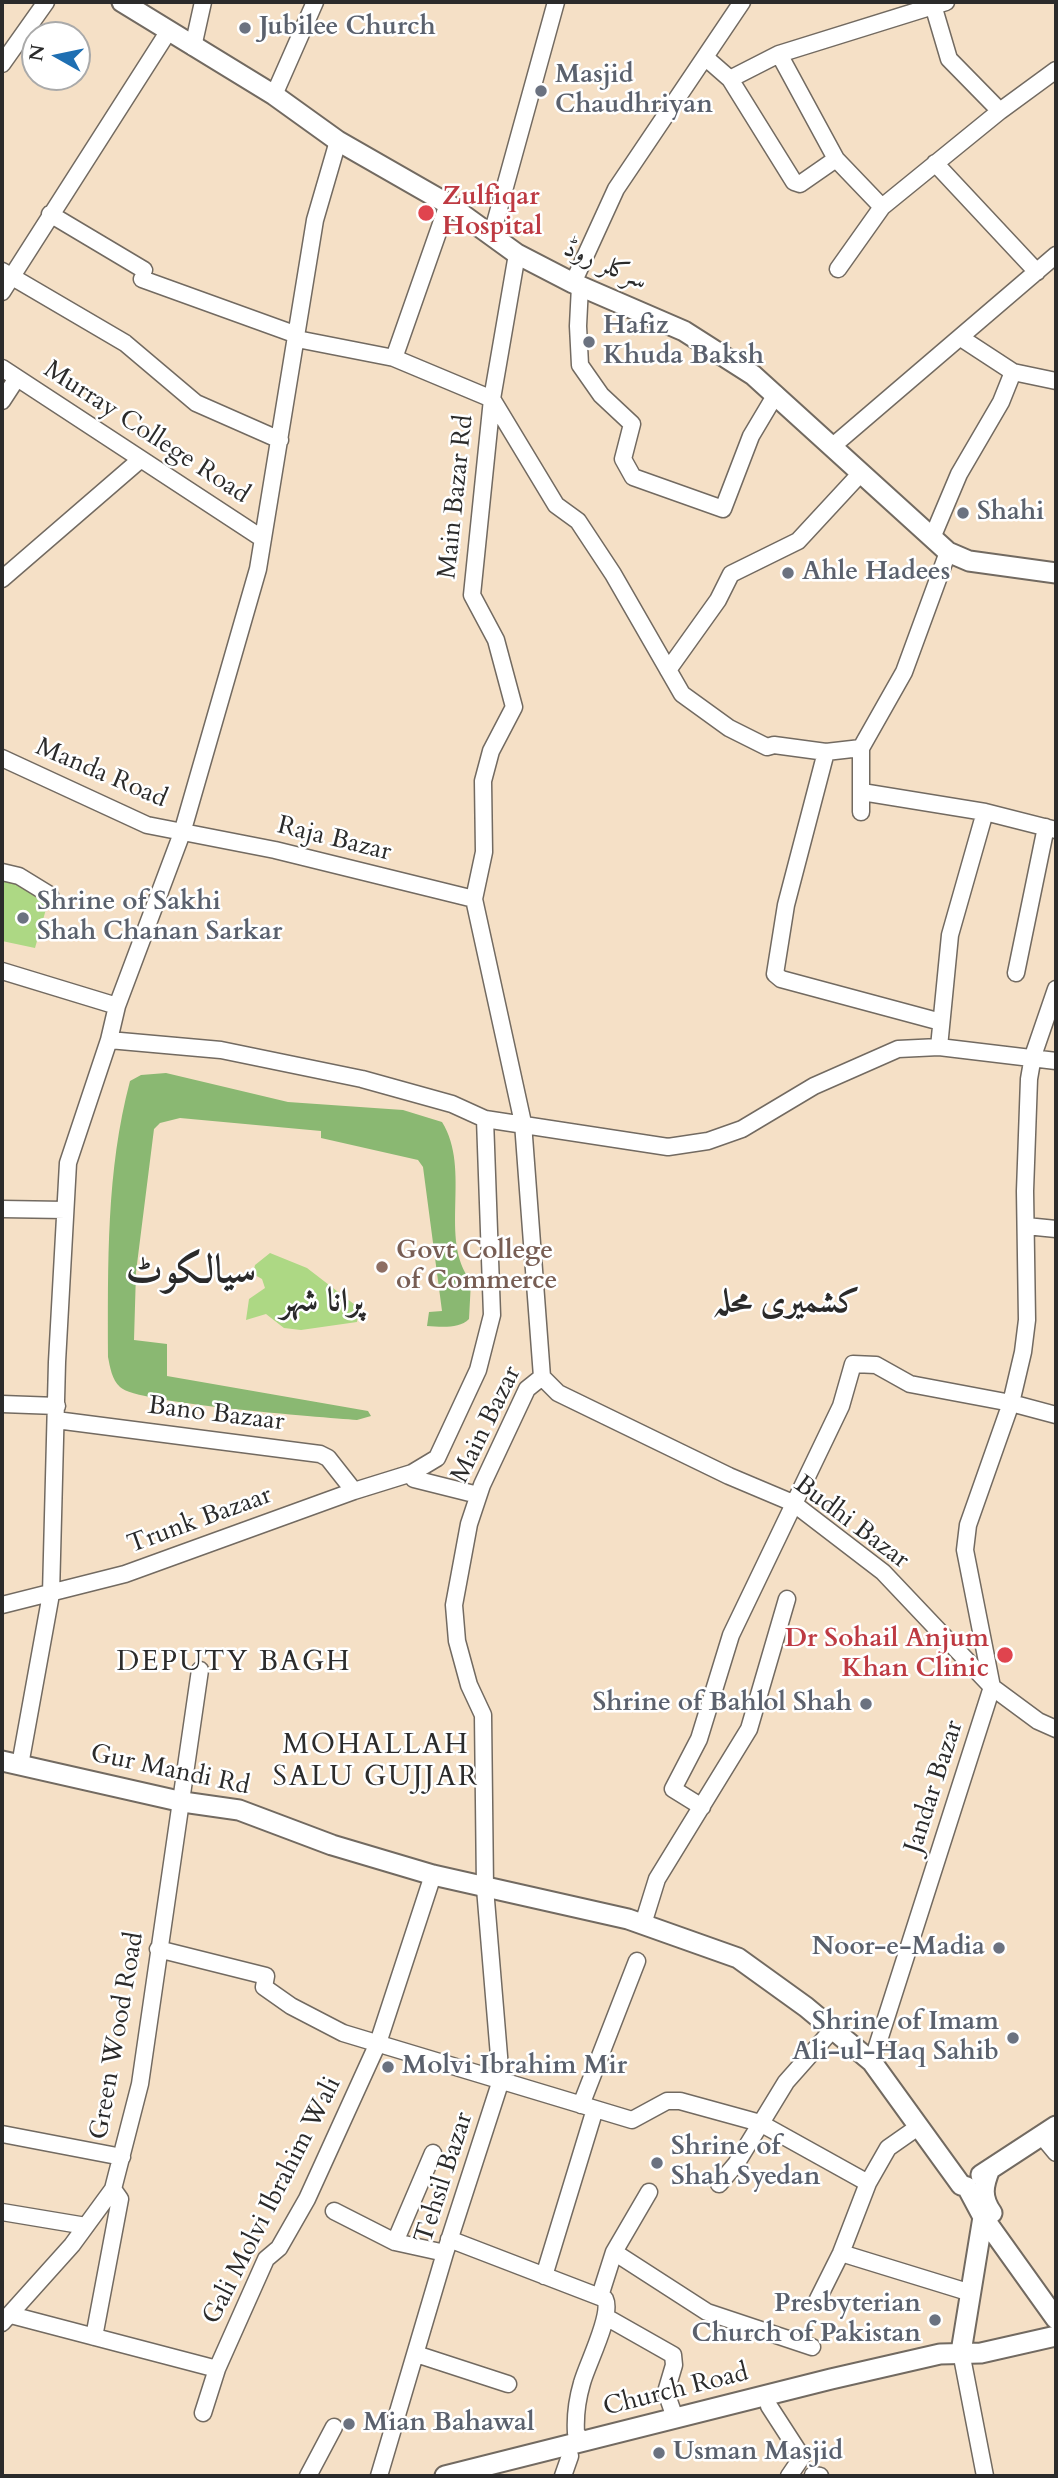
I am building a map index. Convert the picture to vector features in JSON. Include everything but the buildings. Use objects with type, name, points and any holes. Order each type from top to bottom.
[{"type":"main road","name":"سرکلر روڈ","points":[[122,2],[274,95],[338,141],[448,204],[517,254],[577,284],[684,331],[753,374],[834,445],[860,474],[948,552],[970,561],[1056,573]]},
{"type":"main road","name":"Gur Mandi Rd","points":[[11,1763],[183,1802],[239,1811],[332,1845],[433,1875],[643,1924],[738,1958],[833,2029],[872,2062],[961,2185],[967,2187],[983,2217],[1056,2319]]},
{"type":"main road","points":[[967,2187],[1049,2131]]},
{"type":"main road","points":[[990,2169],[984,2184],[984,2202],[1056,2304]]},
{"type":"main road","points":[[961,2352],[983,2217]]},
{"type":"main road","name":"Church Road","points":[[445,2476],[831,2379],[961,2352],[981,2353],[1056,2336]]},
{"type":"main road","name":"Church Road","points":[[496,2476],[769,2406],[928,2371],[961,2352]]},
{"type":"street","points":[[2,64],[46,2]]},
{"type":"street","points":[[193,47],[203,2]]},
{"type":"street","points":[[274,95],[315,2]]},
{"type":"street","points":[[492,234],[556,2]]},
{"type":"street","points":[[742,2],[616,189],[577,284],[580,365],[601,395],[632,424],[623,459],[633,477],[723,509],[751,436],[776,394]]},
{"type":"street","points":[[730,79],[779,54],[939,4],[949,59],[1000,111]]},
{"type":"street","points":[[2,292],[6,273],[50,214],[168,32]]},
{"type":"street","points":[[779,54],[836,159],[881,207]]},
{"type":"street","points":[[706,58],[730,79],[794,182],[800,184],[836,159]]},
{"type":"street","points":[[838,269],[881,207],[1000,111],[1056,70]]},
{"type":"street","points":[[11,1763],[51,1594],[56,1413],[68,1163],[109,1040],[117,1006],[182,832],[258,569],[315,220],[338,141]]},
{"type":"street","points":[[935,163],[1037,272]]},
{"type":"street","points":[[394,358],[448,204]]},
{"type":"street","points":[[50,214],[143,274],[297,337],[394,358],[492,399],[556,505],[578,521],[613,574],[682,694],[729,728],[767,747],[774,745],[826,752],[861,748]]},
{"type":"street","name":"Main Bazar Rd","points":[[474,899],[484,852],[484,781],[491,751],[514,707],[496,640],[472,595],[492,399],[517,254]]},
{"type":"street","points":[[834,445],[1056,255]]},
{"type":"street","points":[[6,273],[125,343],[196,403],[280,440]]},
{"type":"street","points":[[961,338],[1013,372],[1056,381]]},
{"type":"street","name":"Murray College Road","points":[[2,368],[263,539]]},
{"type":"street","points":[[932,538],[959,474],[1001,402],[1013,372]]},
{"type":"street","points":[[2,401],[17,378]]},
{"type":"street","points":[[2,579],[141,459]]},
{"type":"street","points":[[668,670],[718,600],[731,574],[798,541],[860,474]]},
{"type":"street","points":[[861,812],[861,748],[904,672],[948,552]]},
{"type":"street","points":[[826,752],[786,905],[775,974],[781,979],[941,1023]]},
{"type":"street","name":"Manda Road","points":[[2,758],[147,825],[182,832]]},
{"type":"street","points":[[862,792],[985,812],[1051,828],[1016,972]]},
{"type":"street","points":[[939,1047],[950,935],[985,812]]},
{"type":"street","name":"Raja Bazar","points":[[182,832],[275,849],[474,899]]},
{"type":"street","points":[[2,872],[19,876],[50,895]]},
{"type":"street","name":"Main Bazar","points":[[474,899],[523,1123],[542,1377],[527,1389],[478,1495],[469,1524],[454,1605],[457,1641],[470,1685],[483,1715],[485,1888]]},
{"type":"street","points":[[2,971],[117,1006]]},
{"type":"street","name":"Jandar Bazar","points":[[872,2062],[992,1687],[965,1550],[968,1525],[1011,1403],[1027,1320],[1027,1108],[1033,1056],[1056,989]]},
{"type":"street","points":[[109,1040],[221,1050],[336,1074],[452,1104],[485,1119],[668,1147],[708,1141],[742,1129],[785,1101],[898,1049],[939,1047],[1033,1056],[1056,1061]]},
{"type":"street","name":"Trunk Bazaar","points":[[2,1605],[125,1574],[354,1490],[412,1473],[437,1458],[478,1370],[492,1315],[485,1119]]},
{"type":"street","points":[[2,1209],[65,1210]]},
{"type":"street","points":[[1026,1226],[1056,1229]]},
{"type":"street","points":[[702,1807],[673,1789],[699,1739],[731,1635],[841,1406],[853,1364],[876,1365],[910,1384],[1011,1403],[1056,1415]]},
{"type":"street","name":"Budhi Bazar","points":[[542,1377],[558,1393],[729,1476],[793,1503],[883,1572],[992,1687],[1038,1721],[1056,1729]]},
{"type":"street","name":"Bano Bazaar","points":[[2,1404],[320,1454],[328,1458],[354,1490]]},
{"type":"street","points":[[412,1473],[414,1479],[478,1495]]},
{"type":"street","points":[[643,1924],[657,1878],[749,1729],[787,1599]]},
{"type":"street","name":"Green Wood Road","points":[[6,2319],[86,2226],[113,2189],[140,2084],[158,1948],[183,1802],[200,1670]]},
{"type":"street","name":"Gali Molvi Ibrahim Wali","points":[[203,2413],[217,2369],[266,2259],[279,2248],[307,2199],[379,2043],[433,1875]]},
{"type":"street","name":"Tehsil Bazar","points":[[379,2476],[447,2246],[501,2080],[485,1888]]},
{"type":"street","points":[[158,1948],[266,1976],[264,1987],[291,2006],[343,2033],[632,2120],[667,2101],[680,2101],[760,2123],[869,2183]]},
{"type":"street","points":[[544,2276],[588,2107],[637,1961]]},
{"type":"street","points":[[719,2184],[736,2164],[786,2082],[833,2029]]},
{"type":"street","points":[[816,2303],[841,2253],[869,2183],[888,2148],[918,2127]]},
{"type":"street","points":[[1049,2131],[1056,2153]]},
{"type":"street","points":[[2,2134],[122,2157]]},
{"type":"street","points":[[395,2242],[433,2153]]},
{"type":"street","points":[[94,2337],[120,2199],[113,2189]]},
{"type":"street","points":[[600,2295],[614,2252],[649,2192]]},
{"type":"street","points":[[334,2211],[395,2242],[447,2246],[600,2295],[608,2303],[606,2317],[589,2361],[577,2408],[576,2433],[583,2441]]},
{"type":"street","points":[[2,2212],[86,2226]]},
{"type":"street","points":[[614,2252],[707,2312],[812,2347]]},
{"type":"street","points":[[841,2253],[971,2292]]},
{"type":"street","points":[[606,2317],[673,2355],[674,2365],[666,2392],[675,2418]]},
{"type":"street","points":[[6,2319],[94,2337],[217,2369]]},
{"type":"street","points":[[961,2352],[985,2476]]},
{"type":"street","points":[[416,2354],[508,2384]]},
{"type":"street","points":[[769,2406],[802,2457],[789,2476]]},
{"type":"street","points":[[308,2476],[334,2427]]},
{"type":"street","points":[[563,2476],[570,2456]]},
{"type":"green space","name":"Shrine of Sakhi Shah Chanan Sarkar","points":[[2,872],[50,895],[35,948],[2,941]]},
{"type":"green space","points":[[166,1073],[288,1102],[403,1110],[442,1122],[451,1141],[455,1161],[457,1246],[471,1281],[469,1319],[455,1326],[444,1327],[427,1326],[429,1312],[442,1311],[423,1167],[418,1160],[321,1138],[321,1131],[180,1118],[160,1123],[154,1129],[136,1272],[134,1340],[167,1344],[167,1376],[368,1411],[371,1416],[357,1420],[193,1404],[134,1393],[120,1387],[115,1381],[108,1357],[108,1287],[116,1149],[130,1081],[141,1075]]},
{"type":"green space","points":[[270,1253],[307,1268],[359,1308],[357,1322],[301,1330],[284,1328],[266,1314],[246,1320],[249,1299],[265,1288],[262,1279],[253,1274],[255,1265]]},
{"type":"place","name":"Jubilee Church","points":[[245,28]]},
{"type":"place","name":"Masjid Chaudhriyan","points":[[541,91]]},
{"type":"place","name":"Zulfiqar Hospital","points":[[426,213]]},
{"type":"place","name":"Hafiz Khuda Baksh","points":[[589,342]]},
{"type":"place","name":"Shahi","points":[[963,513]]},
{"type":"place","name":"Ahle Hadees","points":[[788,573]]},
{"type":"place","name":"Shrine of Sakhi Shah Chanan Sarkar","points":[[23,918]]},
{"type":"place","name":"Govt College of Commerce","points":[[382,1267]]},
{"type":"place","name":"Dr Sohail Anjum Khan Clinic","points":[[1005,1655]]},
{"type":"place","name":"Shrine of Bahlol Shah","points":[[866,1704]]},
{"type":"place","name":"Noor-e-Madia","points":[[999,1948]]},
{"type":"place","name":"Shrine of Imam Ali-ul-Haq Sahib","points":[[1013,2038]]},
{"type":"place","name":"Molvi Ibrahim Mir","points":[[388,2067]]},
{"type":"place","name":"Shrine of Shah Syedan","points":[[657,2163]]},
{"type":"place","name":"Presbyterian Church of Pakistan","points":[[935,2320]]},
{"type":"place","name":"Mian Bahawal","points":[[349,2424]]},
{"type":"place","name":"Usman Masjid","points":[[659,2453]]},
{"type":"district","name":"سیالکوٹ","points":[[191,1273]]},
{"type":"district","name":"پرانا شہر","points":[[322,1303]]},
{"type":"district","name":"کشمیری محلہ","points":[[786,1304]]},
{"type":"district","name":"DEPUTY BAGH","points":[[234,1664]]},
{"type":"district","name":"MOHALLAH SALU GUJJAR","points":[[376,1763]]}]
